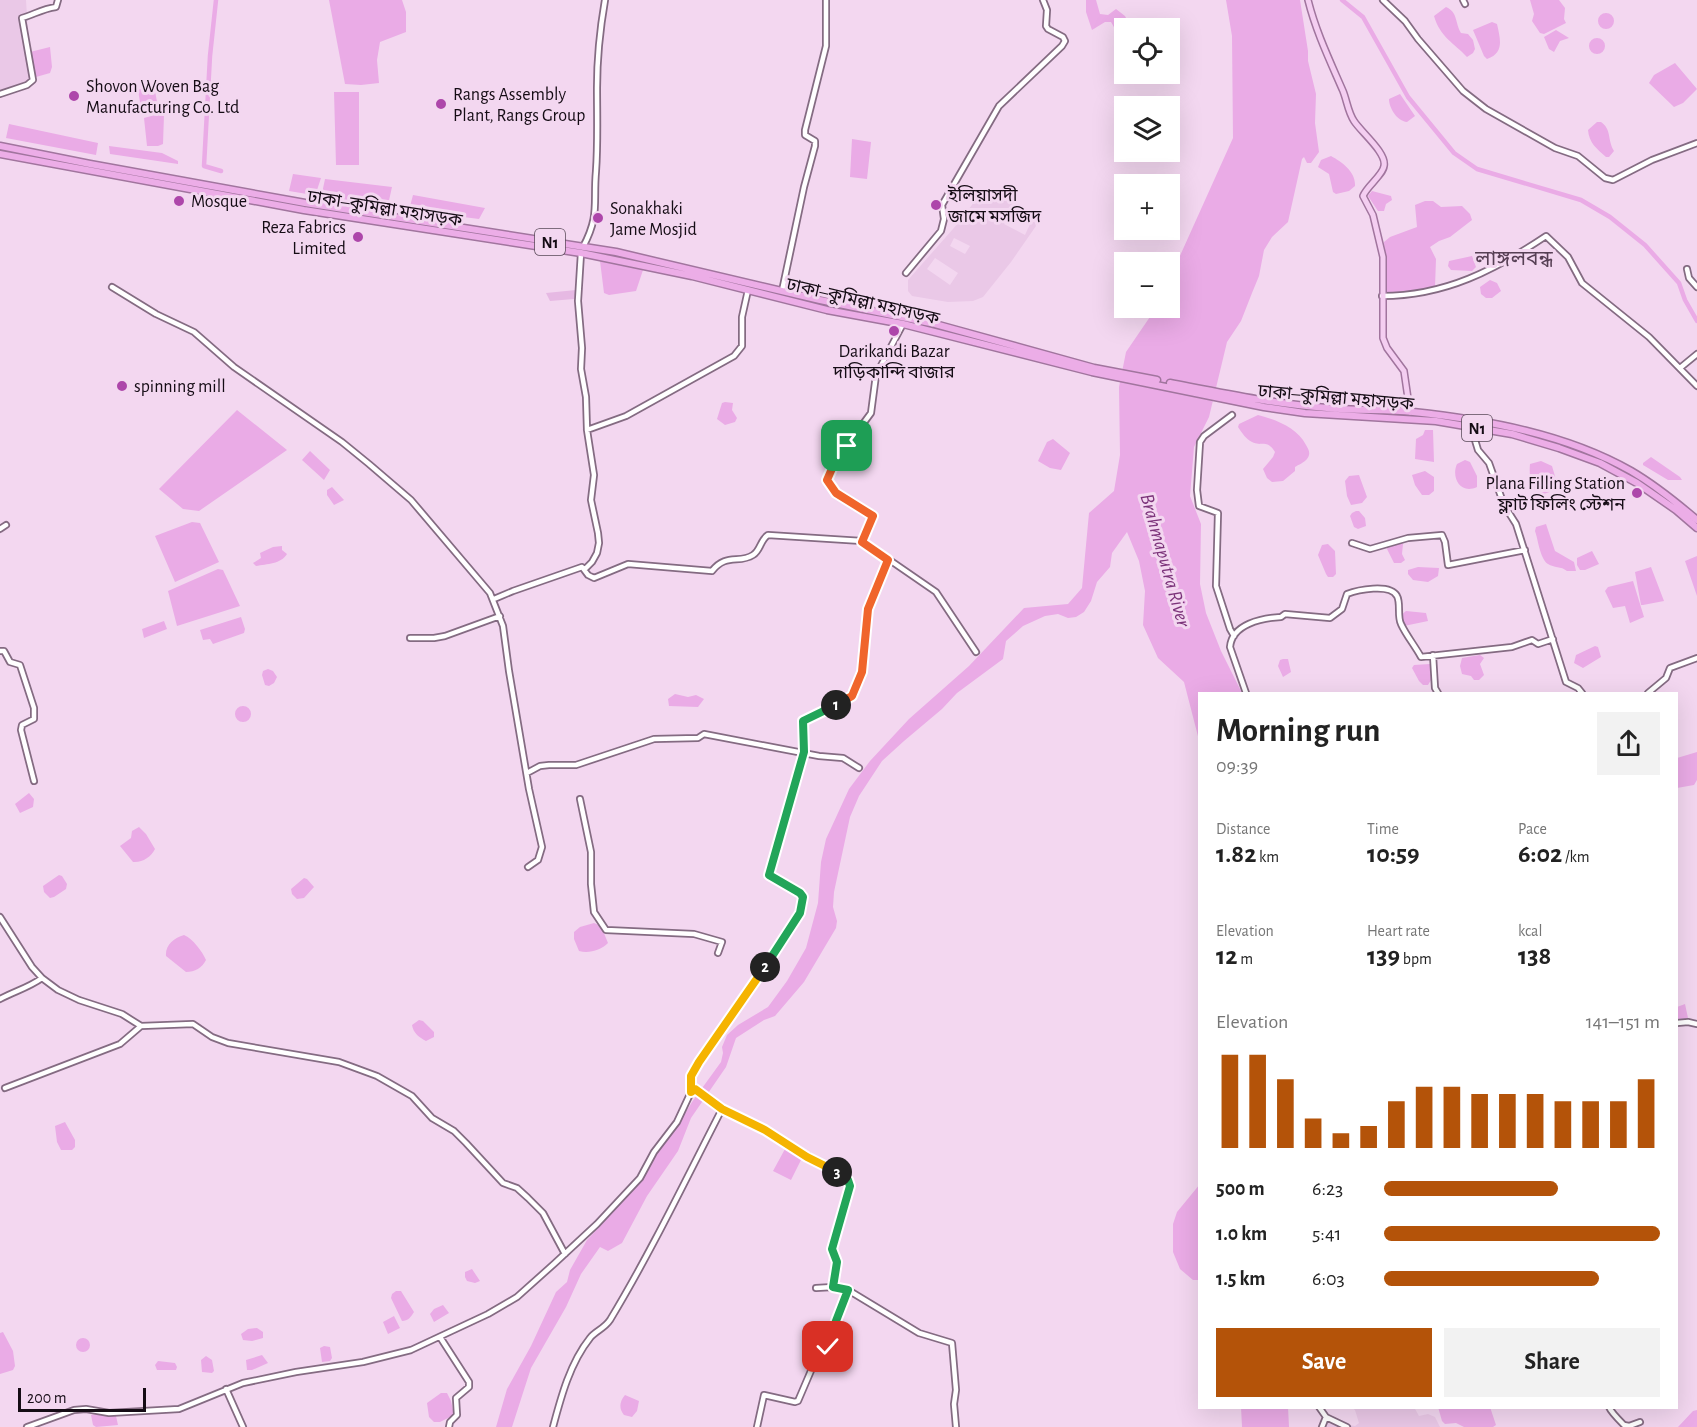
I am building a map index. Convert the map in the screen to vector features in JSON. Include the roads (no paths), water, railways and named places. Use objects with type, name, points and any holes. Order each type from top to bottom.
[{"type":"highway","name":"ঢাকা–কুমিল্লা মহাসড়ক","points":[[0,146],[305,203],[582,250],[827,310],[903,324],[1093,370],[1305,412],[1436,421],[1512,434],[1559,448],[1600,464],[1637,483],[1697,528]]},
{"type":"highway","name":"ঢাকা–কুমিল্লা মহাসড়ক","points":[[1,155],[304,210],[582,250],[616,252],[936,324],[1093,370]]},
{"type":"highway","name":"ঢাকা–কুমিল্লা মহাসড়ক","points":[[1234,398],[1329,409],[1410,412],[1517,429],[1575,446],[1631,471],[1674,500],[1697,520]]},
{"type":"main road","points":[[1308,0],[1315,26],[1352,117],[1379,151],[1385,164],[1363,196],[1373,215],[1383,257],[1383,338],[1387,348],[1404,371],[1410,412]]},
{"type":"street","points":[[0,94],[27,85],[33,80],[22,18],[38,10],[56,7],[58,0]]},
{"type":"street","points":[[585,569],[597,553],[599,543],[591,500],[594,475],[581,369],[582,348],[578,301],[582,250],[592,230],[596,211],[599,34],[605,0]]},
{"type":"street","points":[[782,291],[815,146],[815,141],[806,135],[805,130],[826,46],[826,0]]},
{"type":"street","points":[[906,273],[941,231],[944,219],[942,205],[956,178],[990,126],[999,106],[1065,41],[1063,37],[1046,26],[1047,10],[1043,0]]},
{"type":"street","points":[[1383,0],[1406,21],[1418,39],[1463,91],[1555,148],[1578,156],[1605,178],[1613,180],[1652,160],[1697,143]]},
{"type":"street","points":[[1382,296],[1408,296],[1471,280],[1514,258],[1546,236],[1568,257],[1582,283],[1649,337],[1697,386]]},
{"type":"street","points":[[1687,269],[1689,278],[1697,287]]},
{"type":"street","points":[[112,287],[156,314],[194,332],[234,367],[369,464],[411,500],[481,581],[494,600],[503,626],[532,806],[542,847],[538,860],[528,867]]},
{"type":"street","points":[[587,430],[626,416],[734,356],[742,345],[742,317],[748,290]]},
{"type":"street","points":[[862,542],[873,516],[836,493],[827,480],[834,464],[871,413],[876,375],[903,324]]},
{"type":"street","points":[[1680,368],[1697,354]]},
{"type":"street","points":[[1232,415],[1204,436],[1200,442],[1197,490],[1199,506],[1218,513],[1216,586],[1234,636]]},
{"type":"street","points":[[1471,427],[1478,450],[1489,463],[1501,497],[1516,524],[1566,682],[1581,692]]},
{"type":"street","points":[[0,529],[6,525]]},
{"type":"street","points":[[585,569],[588,575],[594,578],[628,564],[712,570],[723,561],[748,558],[759,551],[763,538],[776,534],[862,542],[936,592],[976,652]]},
{"type":"street","points":[[1352,543],[1370,549],[1408,538],[1442,535],[1448,566],[1525,550]]},
{"type":"street","points":[[27,1427],[74,1410],[86,1409],[109,1413],[179,1409],[243,1383],[363,1362],[411,1350],[517,1297],[597,1224],[640,1178],[654,1152],[677,1122],[693,1091],[691,1076],[699,1062],[800,913],[803,897],[800,893],[769,875],[804,752],[803,721],[852,696],[862,672],[868,609],[888,560]]},
{"type":"street","points":[[494,600],[579,568],[585,569]]},
{"type":"street","points":[[1246,692],[1230,647],[1234,636],[1240,630],[1263,618],[1281,617],[1285,614],[1330,618],[1342,609],[1347,594],[1359,589],[1374,588],[1394,593],[1397,597],[1399,620],[1421,657],[1512,647],[1532,640],[1538,644],[1553,639]]},
{"type":"street","points":[[410,638],[445,636],[500,616]]},
{"type":"street","points":[[0,651],[4,651],[10,662],[20,665],[34,708],[34,719],[22,725],[21,730],[34,781]]},
{"type":"street","points":[[1433,655],[1435,688],[1437,692]]},
{"type":"street","points":[[1649,692],[1666,678],[1670,668],[1697,658]]},
{"type":"street","points":[[527,773],[549,765],[576,765],[654,739],[699,738],[704,734],[848,759],[859,768]]},
{"type":"street","points":[[580,800],[591,852],[594,912],[606,930],[694,934],[722,942],[718,953]]},
{"type":"street","points":[[0,917],[32,967],[42,978],[58,990],[78,1000],[122,1014],[141,1026],[193,1024],[212,1037],[228,1043],[339,1062],[377,1076],[412,1096],[432,1118],[454,1131],[503,1183],[517,1188],[528,1198],[543,1214],[565,1254]]},
{"type":"street","points":[[0,999],[11,993],[20,992],[42,978]]},
{"type":"street","points":[[1678,1023],[1697,1024]]},
{"type":"street","points":[[4,1088],[120,1044],[141,1026]]},
{"type":"street","points":[[693,1091],[708,1098],[722,1109],[765,1130],[848,1180],[849,1190],[832,1249],[837,1262],[833,1287]]},
{"type":"street","points":[[553,1427],[576,1362],[591,1336],[609,1322],[643,1262],[722,1109]]},
{"type":"street","points":[[816,1288],[833,1287],[848,1290],[919,1333],[952,1343],[956,1427]]},
{"type":"street","points":[[757,1427],[764,1395],[795,1402],[800,1398],[816,1359],[827,1351],[848,1290]]},
{"type":"street","points":[[440,1337],[469,1382],[469,1387],[456,1398],[457,1415],[448,1427]]},
{"type":"street","points":[[226,1389],[243,1427]]},
{"type":"street","points":[[1320,1409],[1326,1417],[1347,1427]]},
{"type":"street","points":[[1610,1409],[1624,1425],[1629,1426],[1640,1422]]},
{"type":"street","points":[[1322,1427],[1326,1417]]},
{"type":"water","points":[[329,0],[402,0],[406,12],[406,32],[380,42],[377,60],[379,83],[345,84]]},
{"type":"water","points":[[1086,0],[1096,0],[1100,14],[1108,15],[1116,9],[1126,18],[1114,18],[1114,27],[1111,22],[1105,22],[1092,30],[1086,12]]},
{"type":"water","name":"Brahmaputra River","points":[[1226,0],[1300,0],[1308,61],[1316,94],[1315,123],[1319,152],[1311,163],[1307,163],[1304,157],[1302,159],[1288,222],[1272,237],[1264,250],[1259,276],[1241,321],[1227,342],[1209,417],[1194,447],[1190,496],[1201,524],[1200,584],[1206,613],[1221,651],[1242,692],[1198,692],[1198,736],[1184,682],[1158,658],[1143,625],[1145,591],[1139,561],[1127,532],[1112,553],[1110,567],[1097,582],[1091,601],[1084,612],[1076,617],[1068,618],[1058,614],[1045,616],[1023,626],[1006,641],[1003,659],[957,693],[882,761],[859,796],[850,817],[834,892],[833,907],[837,921],[836,928],[804,982],[775,1016],[764,1020],[736,1038],[726,1067],[691,1118],[678,1151],[647,1196],[622,1243],[608,1251],[600,1247],[581,1274],[566,1307],[531,1368],[512,1427],[496,1427],[507,1389],[531,1346],[556,1292],[567,1282],[570,1270],[587,1240],[629,1195],[649,1168],[655,1154],[675,1130],[721,1062],[722,1047],[727,1035],[738,1025],[768,1007],[787,981],[806,948],[818,903],[821,862],[826,839],[849,789],[870,761],[909,719],[969,666],[1024,608],[1068,604],[1082,588],[1089,513],[1114,491],[1120,455],[1119,387],[1126,352],[1149,318],[1180,318],[1180,256],[1233,138],[1232,36]]},
{"type":"water","points":[[1530,0],[1559,0],[1565,8],[1566,23],[1544,34],[1540,33],[1532,21],[1534,14]]},
{"type":"water","points":[[1446,7],[1453,12],[1461,33],[1468,34],[1473,40],[1475,49],[1467,57],[1444,35],[1434,16]]},
{"type":"water","points":[[1603,13],[1609,13],[1614,21],[1612,27],[1603,29],[1598,24],[1598,18]]},
{"type":"water","points":[[1492,22],[1497,24],[1500,44],[1497,53],[1487,59],[1473,30]]},
{"type":"water","points":[[1556,30],[1569,38],[1560,41],[1554,52],[1549,49],[1544,37]]},
{"type":"water","points":[[1597,38],[1603,40],[1605,46],[1603,52],[1597,54],[1591,52],[1589,46],[1591,40]]},
{"type":"water","points":[[50,47],[52,67],[50,73],[36,77],[30,52]]},
{"type":"water","points":[[1675,63],[1697,89],[1683,103],[1674,107],[1649,83],[1654,75]]},
{"type":"water","points":[[154,86],[159,112],[142,114],[138,90]]},
{"type":"water","points":[[334,92],[359,92],[359,165],[336,165]]},
{"type":"water","points":[[1400,94],[1415,116],[1407,122],[1397,117],[1389,103],[1389,99]]},
{"type":"water","points":[[164,115],[163,144],[147,146],[144,118]]},
{"type":"water","points":[[1597,122],[1601,122],[1608,132],[1614,151],[1609,157],[1606,157],[1590,139],[1588,130]]},
{"type":"water","points":[[9,124],[98,143],[96,155],[6,138]]},
{"type":"water","points":[[852,139],[871,142],[867,179],[850,177]]},
{"type":"water","points":[[109,146],[162,153],[178,161],[178,164],[110,154]]},
{"type":"water","points":[[1331,156],[1344,164],[1351,172],[1355,186],[1349,191],[1336,194],[1333,192],[1329,174],[1318,167],[1321,160]]},
{"type":"water","points":[[293,174],[321,178],[313,195],[289,191]]},
{"type":"water","points":[[325,179],[392,187],[388,205],[385,208],[321,198]]},
{"type":"water","points":[[1372,191],[1391,196],[1392,200],[1386,204],[1384,211],[1378,211],[1368,196]]},
{"type":"water","points":[[413,195],[485,208],[479,219],[409,210]]},
{"type":"water","points":[[1433,201],[1441,207],[1462,206],[1470,214],[1472,220],[1450,237],[1430,247],[1436,259],[1435,287],[1409,294],[1387,294],[1384,242],[1390,237],[1417,227],[1415,205]]},
{"type":"water","points":[[1472,256],[1476,267],[1472,271],[1451,270],[1448,266],[1449,261]]},
{"type":"water","points":[[600,261],[644,267],[636,291],[609,295],[604,293]]},
{"type":"water","points":[[1490,280],[1497,283],[1501,291],[1492,298],[1486,298],[1481,294],[1480,287]]},
{"type":"water","points":[[722,403],[733,403],[732,410],[737,418],[735,422],[725,425],[717,419]]},
{"type":"water","points":[[237,410],[287,450],[199,511],[183,509],[159,489]]},
{"type":"water","points":[[1258,415],[1292,429],[1309,450],[1307,459],[1295,467],[1295,471],[1283,481],[1272,482],[1267,478],[1263,469],[1273,457],[1275,452],[1272,448],[1267,444],[1250,441],[1238,427],[1239,424]]},
{"type":"water","points":[[1425,430],[1433,430],[1434,462],[1415,459],[1416,439],[1423,435]]},
{"type":"water","points":[[1053,439],[1070,453],[1061,470],[1050,468],[1038,461],[1047,442]]},
{"type":"water","points":[[310,451],[330,470],[324,480],[302,460]]},
{"type":"water","points":[[1651,457],[1682,480],[1668,480],[1643,465]]},
{"type":"water","points":[[1465,460],[1470,462],[1477,476],[1477,487],[1471,489],[1462,487],[1456,479],[1457,464]]},
{"type":"water","points":[[1541,461],[1552,466],[1557,483],[1555,490],[1541,495],[1532,486],[1530,464]]},
{"type":"water","points":[[1425,471],[1434,477],[1434,491],[1429,495],[1422,495],[1412,475]]},
{"type":"water","points":[[1359,475],[1367,497],[1362,503],[1351,505],[1345,481],[1349,476]]},
{"type":"water","points":[[332,487],[344,500],[334,505],[327,495],[327,490]]},
{"type":"water","points":[[1359,511],[1365,518],[1366,526],[1358,529],[1354,527],[1350,516]]},
{"type":"water","points":[[192,522],[200,523],[219,562],[175,582],[155,536]]},
{"type":"water","points":[[1546,524],[1555,551],[1574,562],[1576,571],[1567,571],[1545,561],[1535,531],[1536,527]]},
{"type":"water","points":[[1400,541],[1403,544],[1402,554],[1405,560],[1401,563],[1394,563],[1386,547]]},
{"type":"water","points":[[1328,544],[1335,551],[1336,574],[1333,577],[1328,577],[1318,555],[1322,545]]},
{"type":"water","points":[[282,546],[282,550],[287,554],[281,560],[256,566],[253,563],[261,558],[260,553]]},
{"type":"water","points":[[1592,551],[1599,564],[1580,570],[1577,558]]},
{"type":"water","points":[[1697,556],[1697,596],[1685,561]]},
{"type":"water","points":[[1418,567],[1439,568],[1438,576],[1428,582],[1413,580],[1408,570]]},
{"type":"water","points":[[1651,567],[1664,601],[1641,605],[1635,572]]},
{"type":"water","points":[[218,569],[223,570],[240,606],[177,626],[168,591]]},
{"type":"water","points":[[1633,581],[1644,617],[1630,623],[1625,606],[1613,608],[1605,591],[1608,587]]},
{"type":"water","points":[[1406,611],[1426,613],[1428,621],[1404,626],[1400,616]]},
{"type":"water","points":[[241,617],[244,633],[213,644],[210,639],[203,640],[200,630]]},
{"type":"water","points":[[164,621],[167,629],[144,638],[142,629]]},
{"type":"water","points":[[1595,646],[1598,647],[1601,657],[1583,668],[1574,663],[1576,655]]},
{"type":"water","points":[[1480,655],[1484,658],[1480,664],[1484,675],[1479,680],[1474,680],[1471,676],[1462,674],[1460,666],[1462,658]]},
{"type":"water","points":[[1288,659],[1291,672],[1283,677],[1278,666],[1280,660]]},
{"type":"water","points":[[1430,664],[1431,680],[1428,685],[1423,685],[1412,668],[1414,665]]},
{"type":"water","points":[[268,669],[273,671],[277,677],[269,686],[265,685],[262,675],[263,671]]},
{"type":"water","points":[[675,694],[688,697],[696,695],[704,699],[698,707],[669,706],[668,699]]},
{"type":"water","points":[[243,706],[249,708],[251,714],[249,720],[243,722],[237,720],[235,714],[237,708]]},
{"type":"water","points":[[1697,752],[1697,780],[1694,785],[1678,788],[1678,758]]},
{"type":"water","points":[[29,793],[34,799],[33,807],[20,813],[15,804]]},
{"type":"water","points":[[139,827],[155,849],[146,859],[133,862],[120,846],[131,838],[132,831]]},
{"type":"water","points":[[59,875],[67,884],[66,889],[50,898],[44,892],[43,886]]},
{"type":"water","points":[[304,878],[314,887],[304,898],[297,899],[291,889]]},
{"type":"water","points":[[594,923],[601,926],[608,943],[595,951],[579,951],[574,932],[580,927]]},
{"type":"water","points":[[184,935],[191,939],[206,960],[200,967],[186,972],[166,956],[171,942]]},
{"type":"water","points":[[1685,1004],[1688,1018],[1678,1022],[1678,1007]]},
{"type":"water","points":[[419,1020],[434,1032],[434,1037],[426,1041],[417,1035],[412,1025]]},
{"type":"water","points":[[65,1122],[75,1140],[75,1147],[72,1150],[61,1150],[57,1142],[55,1126]]},
{"type":"water","points":[[785,1149],[802,1158],[791,1180],[773,1171]]},
{"type":"water","points":[[1198,1186],[1198,1280],[1193,1280],[1180,1269],[1173,1252],[1173,1224],[1177,1212]]},
{"type":"water","points":[[472,1269],[480,1281],[475,1283],[467,1281],[465,1272]]},
{"type":"water","points":[[396,1291],[401,1291],[414,1312],[406,1320],[402,1321],[391,1298]]},
{"type":"water","points":[[443,1305],[449,1313],[434,1322],[430,1314],[434,1309]]},
{"type":"water","points":[[394,1316],[400,1328],[388,1334],[383,1322]]},
{"type":"water","points":[[257,1328],[263,1332],[263,1338],[252,1341],[243,1340],[241,1334],[248,1329]]},
{"type":"water","points":[[3,1332],[13,1351],[15,1366],[13,1370],[0,1374],[0,1333]]},
{"type":"water","points":[[80,1338],[86,1338],[90,1345],[86,1352],[80,1352],[76,1348],[76,1342]]},
{"type":"water","points":[[330,1347],[332,1358],[330,1361],[322,1362],[320,1348]]},
{"type":"water","points":[[262,1355],[268,1363],[247,1370],[246,1360]]},
{"type":"water","points":[[206,1356],[212,1360],[214,1371],[212,1373],[202,1372],[201,1360]]},
{"type":"water","points":[[158,1361],[175,1363],[176,1370],[157,1370],[155,1365]]},
{"type":"water","points":[[441,1393],[447,1393],[454,1415],[440,1422],[434,1422],[429,1417],[427,1403]]},
{"type":"water","points":[[625,1395],[639,1401],[637,1411],[632,1417],[624,1415],[621,1410],[620,1405]]},
{"type":"water","points":[[1241,1409],[1288,1409],[1289,1427],[1242,1427]]},
{"type":"water","points":[[1439,1409],[1491,1409],[1496,1425],[1493,1427],[1464,1427],[1456,1423],[1445,1424]]},
{"type":"water","points":[[1697,1410],[1697,1427],[1678,1427],[1693,1411]]},
{"type":"water","points":[[91,1415],[116,1416],[118,1425],[96,1427],[93,1425]]},
{"type":"waterway","points":[[216,0],[210,56],[204,166],[221,171]]},
{"type":"waterway","points":[[1342,0],[1363,17],[1408,97],[1454,153],[1477,169],[1581,200],[1610,217],[1645,245],[1679,283],[1685,300],[1697,321]]},
{"type":"place","name":"Shovon Woven Bag Manufacturing Co. Ltd","points":[[74,96]]},
{"type":"place","name":"Rangs Assembly Plant, Rangs Group","points":[[441,104]]},
{"type":"place","name":"Mosque","points":[[179,201]]},
{"type":"place","name":"ইলিয়াসদী জামে মসজিদ","points":[[936,205]]},
{"type":"place","name":"Sonakhaki Jame Mosjid","points":[[598,218]]},
{"type":"place","name":"Reza Fabrics Limited","points":[[358,237]]},
{"type":"place","name":"Darikandi Bazar দাড়িকান্দি বাজার","points":[[894,331]]},
{"type":"place","name":"spinning mill","points":[[122,386]]},
{"type":"place","name":"Plana Filling Station ফ্লাট ফিলিং স্টেশন","points":[[1637,493]]},
{"type":"district","name":"লাঙ্গলবন্ধ","points":[[1514,258]]}]
